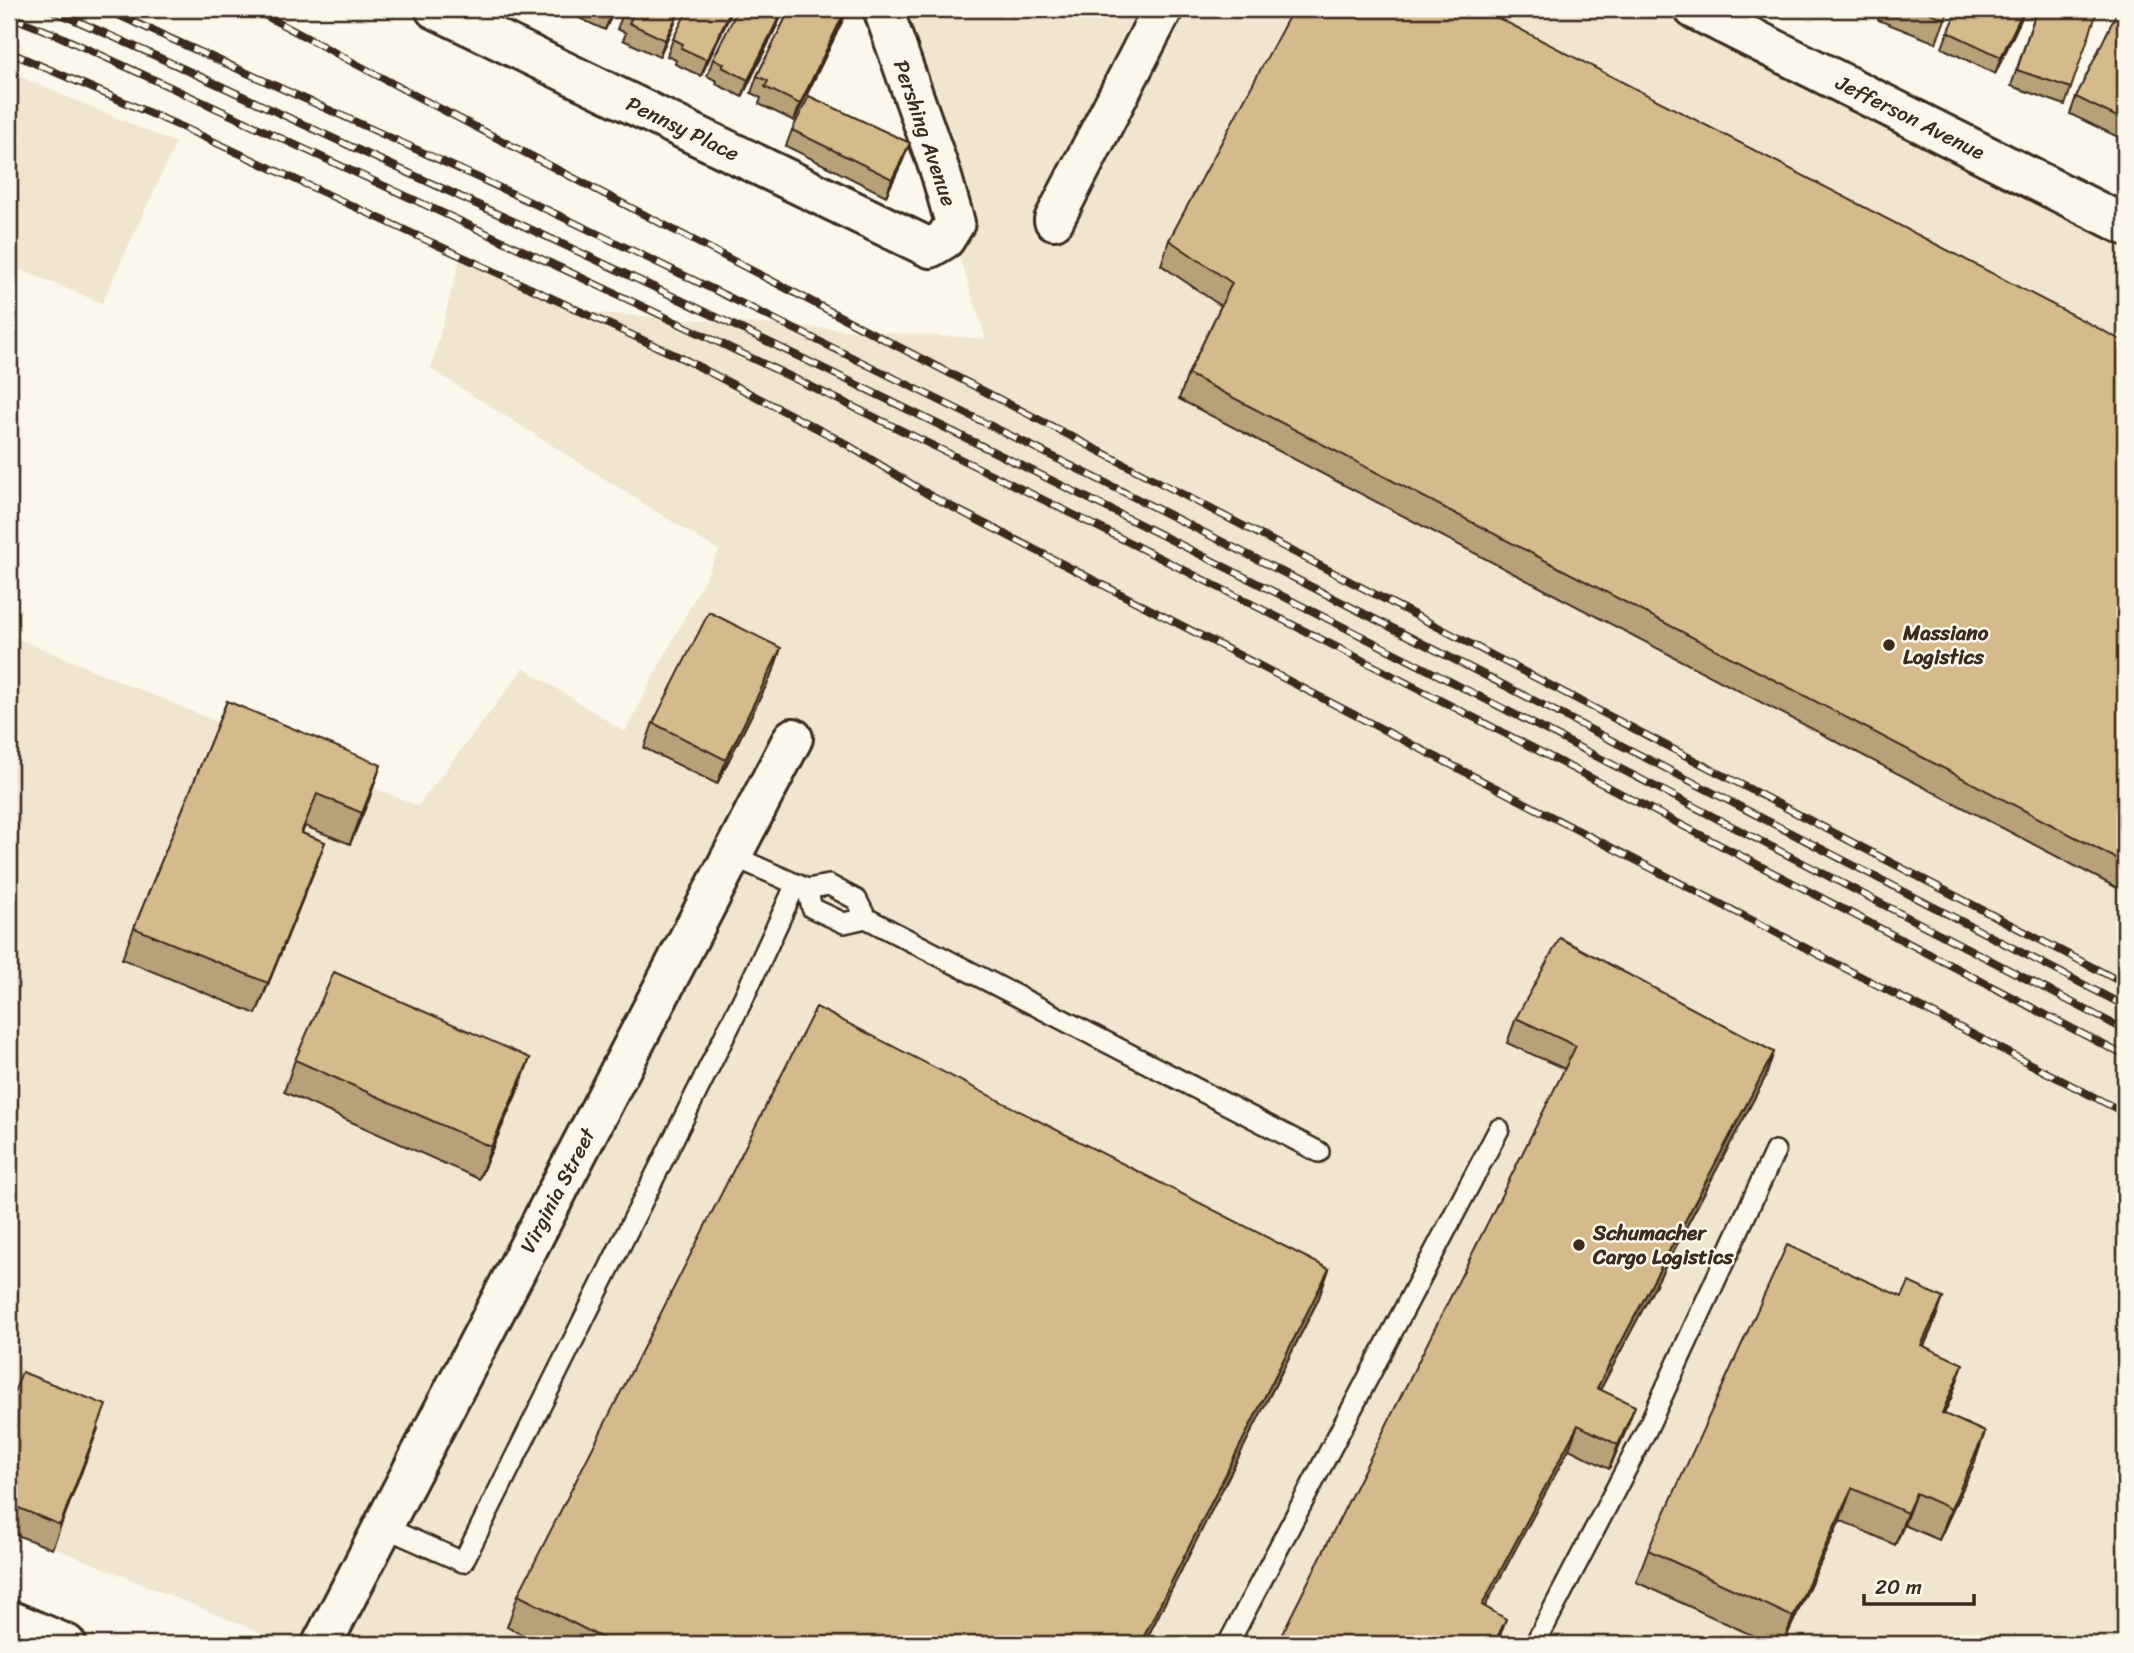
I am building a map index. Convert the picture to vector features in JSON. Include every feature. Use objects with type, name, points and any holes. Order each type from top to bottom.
[{"type":"street","name":"Pennsy Place","points":[[435,9],[930,248]]},
{"type":"street","name":"Pershing Avenue","points":[[883,9],[941,174],[955,223],[945,239],[930,248]]},
{"type":"street","points":[[1054,220],[1163,9]]},
{"type":"street","name":"Jefferson Avenue","points":[[1694,9],[2125,225]]},
{"type":"street","name":"Virginia Street","points":[[322,1644],[793,738]]},
{"type":"street","points":[[9,1620],[66,1644]]},
{"type":"lane","points":[[733,856],[801,886],[829,885],[857,900],[866,918],[1320,1153]]},
{"type":"lane","points":[[801,886],[812,908],[844,923],[866,918]]},
{"type":"lane","points":[[384,1527],[463,1562],[801,886]]},
{"type":"lane","points":[[1228,1644],[1499,1129]]},
{"type":"lane","points":[[1535,1644],[1647,1429],[1776,1151]]},
{"type":"shaded area","points":[[879,9],[1708,9],[2125,224],[2125,1644],[288,1644],[9,1529],[9,635],[418,806],[524,668],[625,732],[719,551],[431,369],[461,255],[594,313],[986,339]]},
{"type":"shaded area","points":[[9,72],[176,143],[102,303],[9,265]]},
{"type":"building","points":[[625,9],[680,9],[665,40],[629,23],[632,17],[623,13]]},
{"type":"building","points":[[688,9],[731,9],[707,60],[681,48],[683,44],[673,39]]},
{"type":"building","points":[[738,9],[783,9],[748,80],[722,67],[724,64],[713,59]]},
{"type":"building","points":[[790,9],[846,9],[800,104],[765,87],[768,81],[757,76]]},
{"type":"building","name":"Massiano Logistics","points":[[1293,9],[1481,9],[2125,342],[2125,863],[1188,374],[1232,283],[1169,240]]},
{"type":"building","points":[[1920,9],[1949,9],[1945,19]]},
{"type":"building","points":[[1959,9],[2024,9],[2001,57],[1948,32]]},
{"type":"building","points":[[2037,9],[2098,9],[2071,88],[2017,70]]},
{"type":"building","points":[[2118,10],[2125,14],[2125,121],[2076,97]]},
{"type":"building","points":[[809,96],[910,143],[892,179],[792,130]]},
{"type":"building","points":[[709,612],[781,648],[726,760],[653,723]]},
{"type":"building","points":[[227,701],[381,765],[362,813],[317,794],[301,833],[325,842],[268,983],[134,928]]},
{"type":"building","name":"Schumacher Cargo Logistics","points":[[1560,938],[1774,1052],[1597,1388],[1635,1406],[1618,1445],[1578,1425],[1482,1605],[1506,1619],[1494,1644],[1277,1644],[1576,1046],[1516,1018]]},
{"type":"building","points":[[334,972],[530,1058],[491,1147],[295,1060]]},
{"type":"building","points":[[816,1007],[1329,1269],[1140,1644],[614,1644],[518,1595]]},
{"type":"building","points":[[1787,1245],[1902,1297],[1909,1282],[1943,1298],[1921,1345],[1963,1364],[1942,1413],[1985,1432],[1951,1509],[1916,1493],[1907,1513],[1852,1488],[1793,1617],[1648,1550]]},
{"type":"building","points":[[22,1372],[106,1405],[60,1525],[9,1504],[9,1399],[11,1400]]},
{"type":"railway","points":[[49,9],[177,65],[608,265],[1045,477],[1478,696],[2125,1030]]},
{"type":"railway","points":[[105,9],[538,206],[984,422],[1556,712],[2125,1006]]},
{"type":"railway","points":[[253,9],[2125,984]]},
{"type":"railway","points":[[9,16],[57,35],[589,281],[1060,508],[1518,740],[2125,1056]]},
{"type":"railway","points":[[9,52],[182,127],[688,361],[841,441],[931,496],[2125,1113]]},
{"type":"place","name":"Massiano Logistics","points":[[1889,645]]},
{"type":"place","name":"Schumacher Cargo Logistics","points":[[1579,1245]]}]
